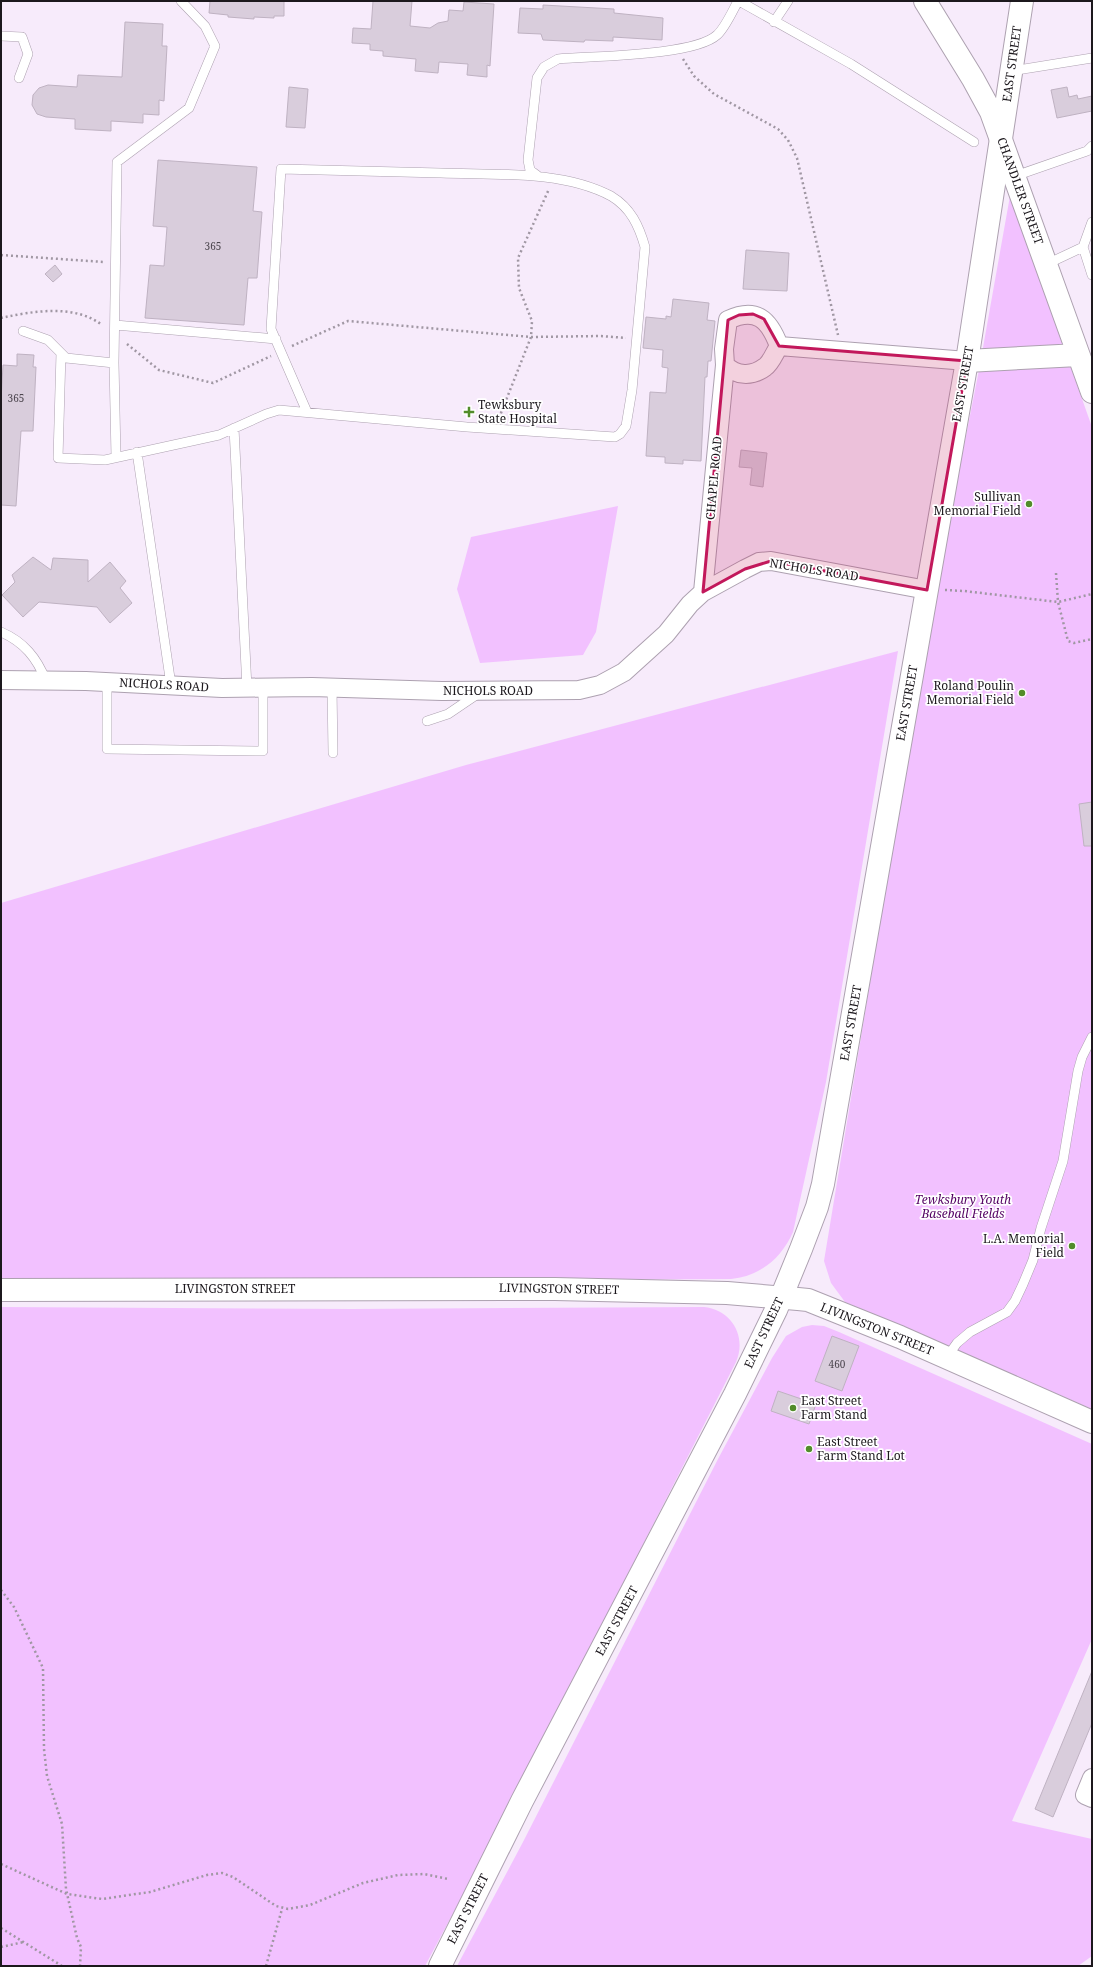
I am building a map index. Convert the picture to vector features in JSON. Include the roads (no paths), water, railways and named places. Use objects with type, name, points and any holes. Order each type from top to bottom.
[{"type":"main road","name":"CHANDLER STREET","points":[[925,1],[973,79],[991,112],[1082,354],[1092,392]]},
{"type":"main road","name":"EAST STREET","points":[[440,1966],[529,1788],[720,1425],[781,1298],[817,1207],[823,1184],[967,361],[1022,1]]},
{"type":"main road","points":[[967,361],[1082,354]]},
{"type":"main road","name":"LIVINGSTON STREET","points":[[1,1290],[555,1289],[719,1293],[808,1300],[947,1358],[1092,1422]]},
{"type":"street","name":"CHAPEL ROAD","points":[[703,592],[725,365],[724,349],[728,320],[738,315],[753,314],[764,319],[774,332],[779,346]]},
{"type":"street","points":[[725,365],[732,372],[746,375],[755,372],[766,367],[779,346],[967,361]]},
{"type":"street","name":"NICHOLS ROAD","points":[[1,680],[107,682],[171,686],[255,688],[482,691],[579,690],[606,682],[624,672],[666,634],[690,604],[703,592],[759,562],[771,561],[927,590]]},
{"type":"street","points":[[1092,1778],[1085,1795],[1092,1798]]},
{"type":"lane","points":[[116,457],[114,364],[116,162],[189,108],[214,46],[205,26],[182,1]]},
{"type":"lane","points":[[538,176],[530,170],[528,160],[537,78],[544,67],[558,59],[678,50],[700,45],[718,35],[739,1],[851,64],[974,142]]},
{"type":"lane","points":[[774,22],[788,1]]},
{"type":"lane","points":[[1,36],[22,37],[28,54],[19,78]]},
{"type":"lane","points":[[1011,71],[1092,58]]},
{"type":"lane","points":[[1015,176],[1087,150],[1092,146]]},
{"type":"lane","points":[[61,353],[58,458],[105,460],[219,435],[279,410],[494,429],[615,437],[620,434],[626,426],[637,338],[645,247],[639,226],[626,207],[611,197],[584,186],[538,176],[281,169],[271,329],[307,412]]},
{"type":"lane","points":[[1092,222],[1083,248],[1092,275]]},
{"type":"lane","points":[[1047,264],[1083,248]]},
{"type":"lane","points":[[115,330],[276,339]]},
{"type":"lane","points":[[23,331],[48,340],[66,358],[114,364]]},
{"type":"lane","points":[[107,682],[107,749],[263,751],[255,688],[234,428]]},
{"type":"lane","points":[[137,452],[171,686]]},
{"type":"lane","points":[[1,632],[16,640],[32,653],[46,681]]},
{"type":"lane","points":[[332,688],[333,753]]},
{"type":"lane","points":[[427,721],[448,714],[482,691]]},
{"type":"lane","points":[[947,1358],[957,1343],[970,1332],[1006,1312],[1015,1301],[1024,1284],[1033,1260],[1043,1221],[1063,1160],[1078,1071],[1082,1057],[1092,1037]]},
{"type":"place","name":"Tewksbury State Hospital","points":[[469,412]]},
{"type":"place","name":"Sullivan Memorial Field","points":[[1029,504]]},
{"type":"place","name":"Roland Poulin Memorial Field","points":[[1022,693]]},
{"type":"place","name":"L.A. Memorial Field","points":[[1072,1246]]},
{"type":"place","name":"East Street Farm Stand","points":[[793,1408]]},
{"type":"place","name":"East Street Farm Stand Lot","points":[[809,1449]]},
{"type":"park label","name":"Tewksbury Youth Baseball Fields","points":[[963,1207]]}]
